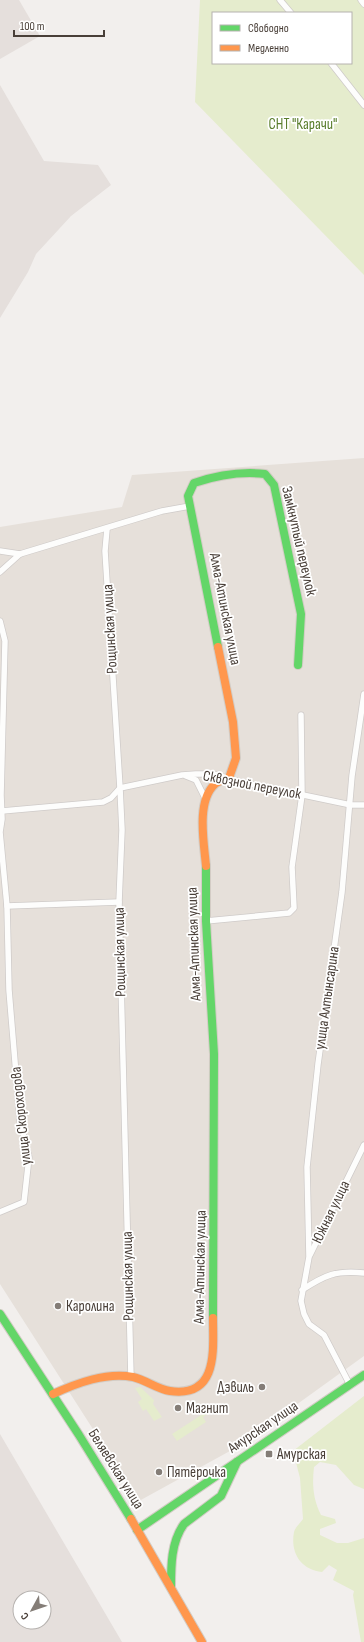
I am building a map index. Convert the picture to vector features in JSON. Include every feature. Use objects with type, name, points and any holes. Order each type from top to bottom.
[{"type":"street","points":[[280,0],[290,12]]},
{"type":"street","points":[[361,0],[364,4]]},
{"type":"street","points":[[332,64],[364,105]]},
{"type":"street","name":"Замкнутый переулок","points":[[190,506],[188,496],[194,483],[216,475],[245,471],[264,474],[274,485],[301,614],[298,665]]},
{"type":"street","points":[[0,551],[20,554],[107,529],[162,511],[190,506]]},
{"type":"street","name":"Алма-Атинская улица","points":[[190,506],[233,722],[236,758],[229,778]]},
{"type":"street","name":"Рощинская улица","points":[[107,529],[106,551],[122,830],[119,902],[131,1377]]},
{"type":"street","points":[[0,572],[20,554]]},
{"type":"street","name":"улица Скороходова","points":[[0,621],[5,641],[1,795],[2,811],[0,832],[7,906],[9,990],[19,1114],[29,1157],[24,1202],[0,1212]]},
{"type":"street","name":"улица Алтынсарина","points":[[350,1385],[324,1334],[309,1324],[304,1314],[301,1301],[309,1257],[307,1167],[351,805],[352,776],[364,694]]},
{"type":"street","points":[[206,921],[289,913],[294,908],[292,867],[302,795],[301,714]]},
{"type":"street","name":"Сквозной переулок","points":[[2,811],[103,802],[111,798],[120,788],[182,775],[213,774],[351,805],[364,804]]},
{"type":"street","points":[[182,775],[192,777],[196,780],[205,798],[215,783],[229,778]]},
{"type":"street","name":"Алма-Атинская улица","points":[[131,1377],[166,1390],[179,1392],[191,1390],[201,1385],[209,1374],[212,1362],[214,1054],[206,921],[206,866],[203,827],[205,798]]},
{"type":"street","points":[[7,906],[119,902]]},
{"type":"street","name":"Южная улица","points":[[309,1257],[364,1145]]},
{"type":"street","points":[[302,1290],[328,1274],[343,1271],[364,1273]]},
{"type":"street","name":"Беляевская улица","points":[[0,1314],[53,1394],[137,1530],[202,1642]]},
{"type":"street","name":"Амурская улица","points":[[137,1530],[238,1460],[364,1376]]},
{"type":"street","points":[[53,1394],[76,1383],[131,1377]]},
{"type":"street","points":[[171,1587],[171,1568],[176,1537],[183,1525],[222,1495],[238,1460]]},
{"type":"shaded area","points":[[0,0],[19,0],[40,36],[0,59]]},
{"type":"shaded area","points":[[0,85],[44,161],[98,165],[111,185],[71,216],[36,254],[28,272],[0,318]]},
{"type":"shaded area","points":[[364,458],[364,1356],[239,1446],[139,1501],[0,1284],[0,527],[122,507],[132,475]]},
{"type":"shaded area","points":[[0,1434],[122,1642],[0,1642]]},
{"type":"green space","name":"СНТ \"Карачи\"","points":[[200,0],[364,0],[364,275],[195,102]]},
{"type":"green space","points":[[140,1387],[154,1400],[153,1404],[162,1417],[154,1421],[146,1409],[143,1411],[138,1402],[142,1399],[135,1388]]},
{"type":"green space","points":[[364,1396],[364,1489],[354,1485],[336,1465],[320,1462],[314,1467],[313,1480],[315,1498],[321,1515],[335,1519],[336,1523],[320,1529],[320,1535],[337,1543],[348,1543],[364,1538],[364,1642],[361,1642],[353,1595],[354,1591],[333,1580],[337,1570],[329,1565],[322,1572],[315,1571],[303,1564],[296,1553],[293,1540],[294,1532],[296,1527],[303,1519],[300,1478],[293,1451]]},
{"type":"green space","points":[[206,1412],[207,1414],[203,1417],[206,1422],[177,1441],[172,1434]]},
{"type":"traffic: fast","points":[[218,647],[188,496],[194,483],[203,480],[238,473],[265,474],[274,485],[301,614],[298,665]]},
{"type":"traffic: fast","points":[[206,866],[206,921],[214,1054],[213,1318]]},
{"type":"traffic: fast","points":[[0,1314],[79,1435],[131,1519]]},
{"type":"traffic: fast","points":[[137,1530],[364,1375]]},
{"type":"traffic: fast","points":[[171,1587],[171,1571],[176,1538],[184,1524],[221,1496],[237,1462]]},
{"type":"traffic: slow","points":[[206,866],[203,834],[203,811],[205,801],[209,791],[215,784],[229,778],[236,758],[233,722],[218,647]]},
{"type":"traffic: slow","points":[[53,1394],[82,1382],[112,1376],[133,1377],[170,1391],[186,1391],[197,1387],[205,1379],[210,1369],[213,1343],[213,1318]]},
{"type":"traffic: slow","points":[[131,1519],[202,1642]]},
{"type":"place","name":"Каролина","points":[[58,1306]]},
{"type":"place","name":"Дэвиль","points":[[262,1387]]},
{"type":"place","name":"Магнит","points":[[178,1408]]},
{"type":"place","name":"Амурская","points":[[269,1454]]},
{"type":"place","name":"Пятёрочка","points":[[159,1472]]}]
